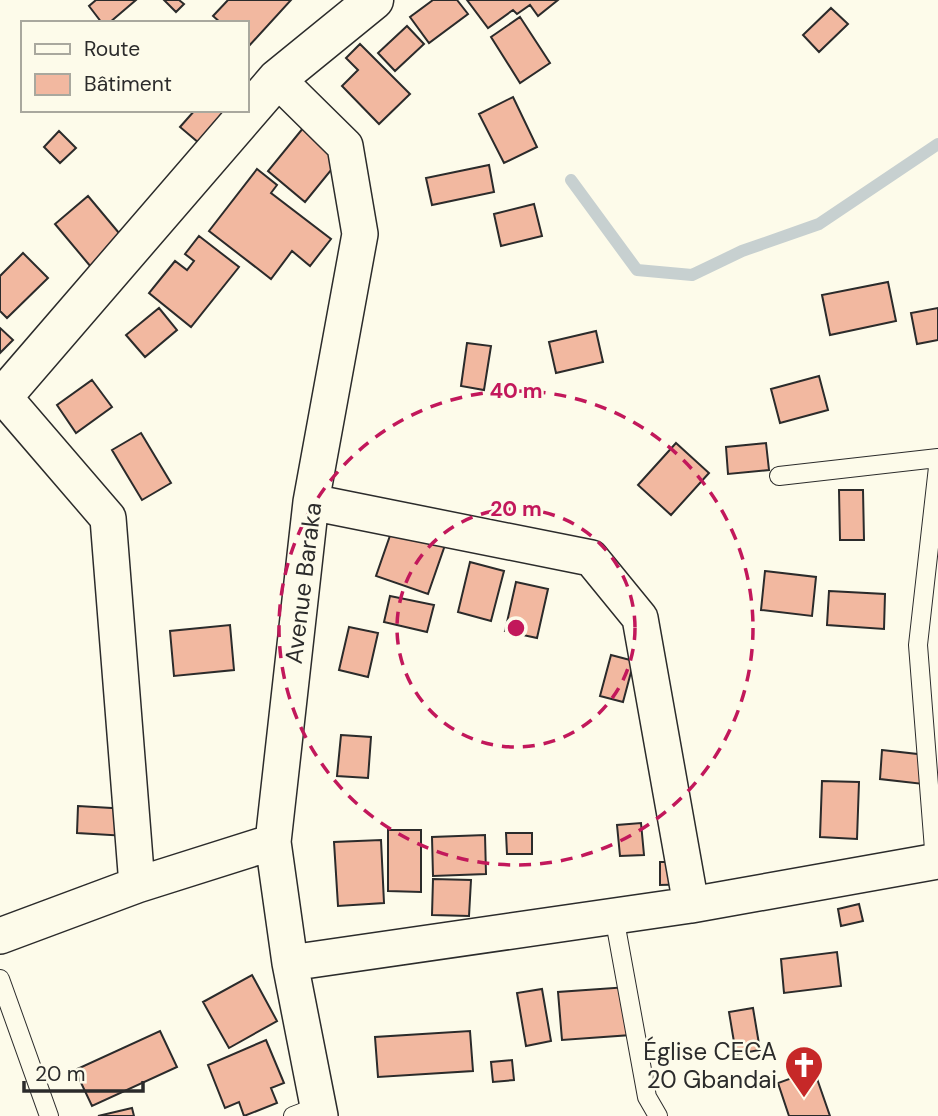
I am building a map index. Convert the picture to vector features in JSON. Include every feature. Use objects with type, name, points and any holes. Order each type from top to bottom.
[{"type":"street","points":[[137,885],[108,518],[2,398],[277,79],[373,0]]},
{"type":"street","name":"Avenue Baraka","points":[[277,79],[345,146],[360,234],[312,502],[274,842],[310,1113]]},
{"type":"street","points":[[312,502],[591,558],[640,618],[691,905]]},
{"type":"street","points":[[0,936],[137,885],[274,842]]},
{"type":"street","points":[[289,963],[691,905],[937,862]]},
{"type":"lane","points":[[779,476],[938,458]]},
{"type":"lane","points":[[937,862],[918,645],[938,467]]},
{"type":"lane","points":[[614,916],[648,1097],[658,1116]]},
{"type":"lane","points":[[0,979],[49,1116]]},
{"type":"building","points":[[96,0],[136,0],[111,21],[100,21],[89,6]]},
{"type":"building","points":[[164,0],[179,0],[184,4],[176,12]]},
{"type":"building","points":[[228,0],[291,0],[248,47],[248,21],[219,21],[213,16]]},
{"type":"building","points":[[433,0],[457,0],[468,14],[429,43],[410,17]]},
{"type":"building","points":[[467,0],[558,0],[538,16],[530,5],[517,14],[513,10],[488,28]]},
{"type":"building","points":[[831,8],[848,24],[819,52],[803,35]]},
{"type":"building","points":[[520,17],[550,63],[520,83],[491,37]]},
{"type":"building","points":[[407,26],[424,44],[395,71],[378,53]]},
{"type":"building","points":[[360,44],[410,94],[379,124],[342,86],[358,70],[346,58]]},
{"type":"building","points":[[513,97],[537,147],[504,163],[479,114]]},
{"type":"building","points":[[193,112],[225,112],[199,143],[180,127]]},
{"type":"building","points":[[308,122],[345,153],[305,202],[268,171]]},
{"type":"building","points":[[59,131],[76,148],[60,163],[44,147]]},
{"type":"building","points":[[489,165],[494,192],[432,205],[426,178]]},
{"type":"building","points":[[257,169],[277,185],[271,193],[331,239],[310,266],[292,251],[271,279],[209,231]]},
{"type":"building","points":[[88,196],[124,239],[91,267],[55,224]]},
{"type":"building","points":[[534,204],[542,236],[501,246],[494,214]]},
{"type":"building","points":[[199,236],[239,267],[191,327],[149,293],[175,261],[187,270],[194,261],[185,254]]},
{"type":"building","points":[[23,253],[48,278],[7,318],[0,311],[0,276]]},
{"type":"building","points":[[888,282],[896,321],[830,335],[822,295]]},
{"type":"building","points":[[159,308],[177,330],[145,357],[126,335]]},
{"type":"building","points":[[938,308],[938,340],[917,344],[911,313]]},
{"type":"building","points":[[0,328],[13,340],[0,353]]},
{"type":"building","points":[[596,331],[603,362],[556,373],[549,342]]},
{"type":"building","points":[[467,343],[491,346],[484,390],[461,386]]},
{"type":"building","points":[[819,376],[828,410],[780,423],[771,389]]},
{"type":"building","points":[[92,380],[112,407],[76,433],[57,405]]},
{"type":"building","points":[[141,433],[171,483],[142,500],[112,450]]},
{"type":"building","points":[[676,443],[709,473],[671,515],[638,485]]},
{"type":"building","points":[[766,443],[769,470],[728,474],[726,447]]},
{"type":"building","points":[[839,490],[863,490],[864,540],[840,540]]},
{"type":"building","points":[[393,527],[445,545],[428,594],[376,576]]},
{"type":"building","points":[[470,562],[504,571],[491,621],[458,612]]},
{"type":"building","points":[[765,571],[816,577],[812,616],[761,610]]},
{"type":"building","points":[[516,582],[548,589],[537,638],[505,631]]},
{"type":"building","points":[[829,591],[885,594],[884,629],[827,625]]},
{"type":"building","points":[[390,596],[434,605],[427,632],[384,622]]},
{"type":"building","points":[[230,625],[234,670],[174,676],[170,631]]},
{"type":"building","points":[[349,627],[378,633],[368,677],[339,670]]},
{"type":"building","points":[[611,655],[634,661],[623,702],[600,696]]},
{"type":"building","points":[[341,735],[371,737],[368,778],[337,776]]},
{"type":"building","points":[[882,750],[935,756],[932,785],[880,779]]},
{"type":"building","points":[[822,781],[859,782],[857,839],[820,837]]},
{"type":"building","points":[[78,806],[128,809],[127,836],[77,833]]},
{"type":"building","points":[[641,823],[644,855],[620,856],[617,825]]},
{"type":"building","points":[[388,830],[421,830],[421,892],[388,891]]},
{"type":"building","points":[[506,833],[532,833],[532,854],[507,854]]},
{"type":"building","points":[[485,835],[486,874],[433,876],[432,837]]},
{"type":"building","points":[[381,840],[384,903],[338,906],[334,842]]},
{"type":"building","points":[[660,862],[695,862],[696,884],[660,885]]},
{"type":"building","points":[[433,879],[471,880],[469,916],[432,915]]},
{"type":"building","points":[[859,904],[863,921],[841,926],[838,909]]},
{"type":"building","points":[[837,952],[841,986],[784,993],[781,959]]},
{"type":"building","points":[[252,975],[277,1021],[229,1048],[203,1002]]},
{"type":"building","points":[[628,987],[631,1035],[562,1040],[558,992]]},
{"type":"building","points":[[542,989],[551,1041],[526,1046],[517,993]]},
{"type":"building","points":[[753,1008],[760,1050],[736,1054],[729,1012]]},
{"type":"building","points":[[160,1031],[177,1067],[92,1106],[75,1070]]},
{"type":"building","points":[[470,1031],[473,1071],[378,1077],[375,1037]]},
{"type":"building","points":[[266,1040],[284,1083],[271,1088],[277,1103],[244,1116],[239,1102],[225,1108],[208,1065]]},
{"type":"building","points":[[512,1060],[514,1080],[493,1082],[491,1062]]},
{"type":"building","name":"Église CECA 20 Gbandai","points":[[814,1070],[830,1116],[789,1116],[778,1083]]},
{"type":"building","points":[[132,1108],[134,1116],[98,1116]]},
{"type":"waterway","points":[[571,180],[637,270],[692,275],[742,251],[819,224],[938,144]]},
{"type":"place","name":"Église CECA 20 Gbandai","points":[[804,1099]]}]
